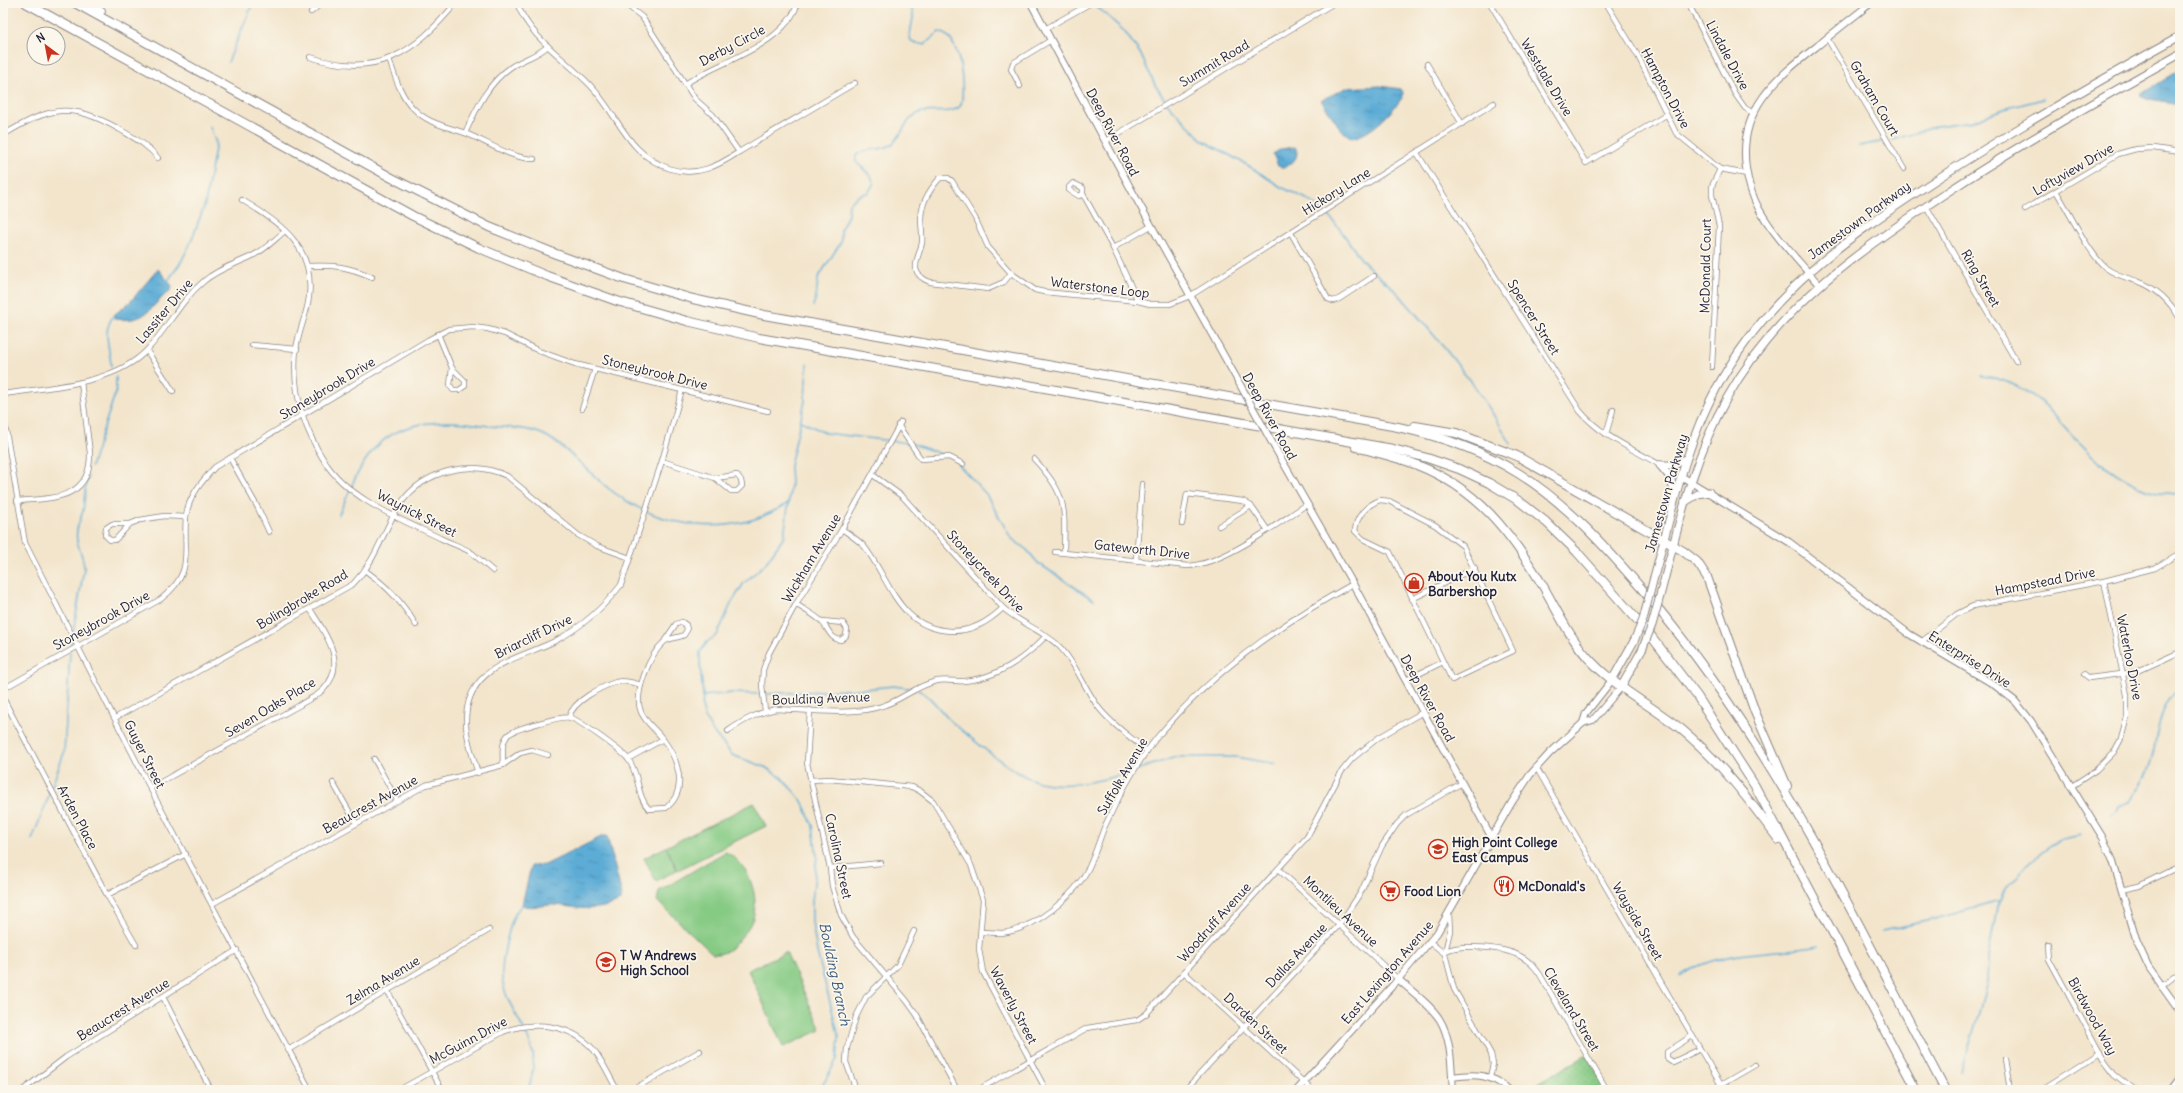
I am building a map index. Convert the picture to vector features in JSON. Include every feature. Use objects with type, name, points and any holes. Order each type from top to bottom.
[{"type":"highway","points":[[26,3],[413,216],[513,263],[617,301],[687,321],[759,338],[1393,449],[1448,465],[1475,476],[1504,492],[1546,522],[1577,552],[1613,592],[1681,674],[1745,769],[1916,1090]]},
{"type":"highway","points":[[75,3],[392,178],[457,211],[556,254],[631,281],[693,299],[764,315],[1380,423],[1433,435],[1485,455],[1532,482],[1574,517],[1631,576],[1700,660],[1746,728],[1803,821],[1945,1090]]},
{"type":"highway","points":[[88,3],[157,47]]},
{"type":"highway","points":[[1380,423],[1441,429],[1496,446],[1538,467],[1664,539],[1693,558],[1704,571],[1757,718],[1803,821]]},
{"type":"highway","points":[[1309,434],[1416,465],[1448,480],[1475,500],[1496,519],[1514,540],[1580,648],[1592,662],[1620,687],[1671,721],[1712,757],[1748,798],[1792,858]]},
{"type":"main road","name":"Jamestown Parkway","points":[[1612,680],[1634,641],[1643,620],[1685,459],[1709,402],[1735,357],[1767,314],[1808,272],[1862,229],[1948,172],[2046,111],[2180,36]]},
{"type":"main road","name":"Jamestown Parkway","points":[[1620,687],[1642,650],[1652,624],[1691,482],[1711,429],[1737,381],[1771,334],[1819,285],[1854,256],[1926,206],[2019,146],[2180,54]]},
{"type":"main road","points":[[1660,465],[1674,465],[1685,459]]},
{"type":"main road","points":[[1660,465],[1670,477],[1675,494]]},
{"type":"main road","points":[[1685,502],[1698,494],[1709,492]]},
{"type":"street","points":[[311,12],[322,3]]},
{"type":"street","points":[[310,57],[324,61],[352,65],[389,59],[414,46],[425,37],[456,3]]},
{"type":"street","points":[[517,3],[527,24],[548,46],[591,85],[641,153],[658,165],[679,172],[698,171],[713,168],[855,83]]},
{"type":"street","points":[[624,3],[642,17],[700,105],[713,115],[739,152]]},
{"type":"street","name":"Derby Circle","points":[[685,84],[769,39],[785,26],[798,3]]},
{"type":"street","name":"Deep River Road","points":[[1031,3],[1151,226],[1306,505],[1353,584],[1492,838]]},
{"type":"street","points":[[1045,29],[1092,3]]},
{"type":"street","name":"Summit Road","points":[[1106,141],[1334,3]]},
{"type":"street","name":"Westdale Drive","points":[[1490,3],[1586,163],[1666,115]]},
{"type":"street","name":"Hampton Drive","points":[[1606,3],[1638,56],[1666,115],[1679,137],[1720,168],[1747,174]]},
{"type":"street","name":"Lindale Drive","points":[[1688,3],[1735,94],[1744,108],[1753,113]]},
{"type":"street","points":[[1819,285],[1758,209],[1747,174],[1745,147],[1753,113],[1765,93],[1778,78],[1871,3]]},
{"type":"street","name":"Graham Court","points":[[1827,38],[1904,168]]},
{"type":"street","points":[[1020,86],[1011,69],[1014,62],[1051,40]]},
{"type":"street","points":[[465,133],[481,99],[494,81],[511,67],[542,52],[548,46]]},
{"type":"street","points":[[389,59],[401,91],[414,109],[434,123],[465,133],[523,158],[534,159]]},
{"type":"street","points":[[1427,64],[1462,124]]},
{"type":"street","name":"Hickory Lane","points":[[1190,296],[1494,103]]},
{"type":"street","points":[[3,135],[42,114],[56,111],[74,111],[95,116],[146,144],[158,158]]},
{"type":"street","name":"Loftyview Drive","points":[[2025,209],[2118,154],[2136,149],[2153,148],[2180,152]]},
{"type":"street","name":"Spencer Street","points":[[1417,153],[1576,404],[1591,423],[1606,434],[1660,465]]},
{"type":"street","name":"McDonald Court","points":[[1712,367],[1719,226],[1712,195],[1712,186],[1720,168]]},
{"type":"street","name":"Waterstone Loop","points":[[1011,273],[1004,282],[988,289],[930,282],[923,279],[918,274],[915,262],[922,243],[921,218],[924,202],[930,189],[940,178],[948,178],[952,181],[974,218],[988,247],[1011,273],[1035,290],[1138,301],[1150,304],[1170,304],[1190,296]]},
{"type":"street","points":[[2056,190],[2098,259],[2115,273],[2138,281],[2158,292],[2173,307],[2180,319]]},
{"type":"street","points":[[1083,194],[1113,248],[1138,301]]},
{"type":"street","name":"Waynick Street","points":[[242,200],[274,219],[299,248],[308,266],[309,298],[296,349],[296,389],[302,415],[312,440],[329,468],[342,481],[361,496],[394,516],[471,553],[493,571]]},
{"type":"street","name":"Ring Street","points":[[1926,206],[2016,361]]},
{"type":"street","points":[[1113,248],[1151,226]]},
{"type":"street","name":"Lassiter Drive","points":[[3,394],[81,382],[118,369],[147,350],[187,297],[204,281],[228,265],[264,249],[285,230]]},
{"type":"street","points":[[1291,233],[1328,299],[1333,301],[1339,299],[1374,276]]},
{"type":"street","points":[[308,266],[336,265],[355,270],[372,277]]},
{"type":"street","name":"Stoneybrook Drive","points":[[3,688],[161,599],[172,590],[179,582],[184,569],[186,517],[195,491],[204,478],[230,458],[438,334],[449,329],[460,327],[488,329],[505,334],[539,352],[595,369],[768,411]]},
{"type":"street","points":[[438,334],[452,368],[465,381],[465,386],[459,390],[453,390],[450,386],[452,368]]},
{"type":"street","points":[[252,345],[296,349]]},
{"type":"street","points":[[147,350],[173,391]]},
{"type":"street","points":[[582,409],[595,369]]},
{"type":"street","points":[[18,501],[64,496],[77,488],[86,477],[90,464],[90,452],[81,382]]},
{"type":"street","name":"Briarcliff Drive","points":[[478,773],[468,737],[466,721],[469,701],[478,683],[498,665],[557,640],[594,616],[621,585],[662,461],[682,390]]},
{"type":"street","points":[[1606,434],[1613,410]]},
{"type":"street","name":"Guyer Street","points":[[3,413],[25,543],[150,788],[310,1090]]},
{"type":"street","name":"Wickham Avenue","points":[[766,711],[762,685],[763,670],[772,647],[873,475],[900,424],[921,459],[949,457],[963,464]]},
{"type":"street","points":[[230,458],[258,508],[269,532]]},
{"type":"street","points":[[1034,460],[1051,478],[1062,497],[1065,513],[1064,552]]},
{"type":"street","points":[[662,461],[715,478],[731,491],[737,491],[742,486],[741,480],[737,475],[715,478]]},
{"type":"street","name":"Bolingbroke Road","points":[[115,718],[353,584],[366,571],[401,503],[412,491],[433,476],[448,470],[466,467],[486,468],[500,472],[515,480],[578,535],[597,546],[630,558]]},
{"type":"street","name":"Stoneycreek Drive","points":[[873,475],[903,496],[1003,608],[1021,622],[1059,646],[1068,658],[1098,708],[1109,720],[1147,751]]},
{"type":"street","name":"Enterprise Drive","points":[[1681,476],[1799,549],[1921,642],[1993,684],[2015,701],[2031,721],[2103,838],[2113,862],[2137,942],[2161,986],[2180,1011]]},
{"type":"street","points":[[1136,560],[1142,484]]},
{"type":"street","points":[[1182,524],[1187,494],[1243,501],[1251,506],[1267,529]]},
{"type":"street","points":[[1380,500],[1390,501],[1435,525],[1463,546],[1514,651],[1452,680],[1412,599],[1390,552],[1363,539],[1355,530],[1358,518],[1373,502],[1380,500]]},
{"type":"street","name":"Gateworth Drive","points":[[1055,552],[1188,566],[1204,564],[1222,557],[1306,505]]},
{"type":"street","points":[[1219,526],[1251,506]]},
{"type":"street","points":[[130,524],[115,540],[110,540],[105,535],[106,528],[109,525],[130,524],[150,517],[186,517]]},
{"type":"street","points":[[842,529],[863,545],[901,607],[911,617],[924,625],[946,630],[968,629],[989,621],[1003,608]]},
{"type":"street","name":"Hampstead Drive","points":[[1921,642],[1957,614],[1974,606],[2104,581],[2155,568],[2180,554]]},
{"type":"street","points":[[1412,599],[1475,568]]},
{"type":"street","points":[[366,571],[387,586],[399,599],[416,625]]},
{"type":"street","name":"Waterloo Drive","points":[[2072,786],[2104,763],[2121,739],[2128,709],[2123,674],[2104,581]]},
{"type":"street","name":"Suffolk Avenue","points":[[981,932],[1002,933],[1017,929],[1050,911],[1071,893],[1088,868],[1105,827],[1147,751],[1165,728],[1191,700],[1245,652],[1269,634],[1353,584]]},
{"type":"street","points":[[796,604],[822,622],[831,636],[836,640],[841,640],[846,636],[847,629],[843,623],[822,622]]},
{"type":"street","name":"Seven Oaks Place","points":[[150,788],[300,705],[323,690],[331,680],[334,672],[335,654],[332,645],[310,609]]},
{"type":"street","points":[[503,765],[504,741],[513,731],[569,717],[579,721],[628,759],[638,782],[642,802],[649,809],[658,810],[666,808],[675,798],[679,790],[680,774],[664,739],[641,712],[639,701],[641,685],[656,651],[676,624],[682,622],[686,625],[687,630],[684,635],[665,640]]},
{"type":"street","name":"Boulding Avenue","points":[[728,731],[745,718],[766,711],[776,709],[865,710],[883,706],[920,685],[939,680],[962,681],[979,679],[995,674],[1031,651],[1044,637]]},
{"type":"street","points":[[2084,674],[2089,678],[2136,672],[2180,652]]},
{"type":"street","points":[[1406,680],[1443,662]]},
{"type":"street","name":"Jamestown Parkway","points":[[1583,723],[1586,713],[1612,680]]},
{"type":"street","points":[[569,717],[577,704],[607,686],[625,681],[641,685]]},
{"type":"street","name":"Jamestown Parkway","points":[[1492,838],[1518,791],[1536,767],[1583,723],[1593,720],[1620,687]]},
{"type":"street","name":"Arden Place","points":[[3,698],[107,895],[136,945]]},
{"type":"street","name":"Carolina Street","points":[[810,710],[807,764],[812,780],[830,868],[832,886],[841,915],[853,936],[917,1015],[957,1090]]},
{"type":"street","name":"Woodruff Avenue","points":[[978,1090],[1087,1028],[1137,1020],[1184,972],[1307,837],[1342,771],[1352,759],[1378,738],[1423,712]]},
{"type":"street","points":[[628,759],[664,739]]},
{"type":"street","name":"Beaucrest Avenue","points":[[212,904],[397,800],[438,781],[478,773],[503,765],[520,753],[532,750],[548,755]]},
{"type":"street","points":[[374,759],[397,800]]},
{"type":"street","name":"Wayside Street","points":[[1536,767],[1721,1085]]},
{"type":"street","name":"Waverly Street","points":[[812,780],[829,779],[912,787],[929,797],[937,806],[971,865],[983,900],[980,949],[983,972],[1046,1090]]},
{"type":"street","points":[[333,783],[356,823]]},
{"type":"street","name":"Dallas Avenue","points":[[1185,1090],[1339,925],[1361,892],[1382,846],[1397,824],[1406,816],[1462,783]]},
{"type":"street","name":"East Lexington Avenue","points":[[1297,1090],[1430,942],[1449,914],[1492,838]]},
{"type":"street","points":[[107,895],[186,854]]},
{"type":"street","points":[[830,868],[881,863]]},
{"type":"street","points":[[2121,890],[2140,886],[2180,866]]},
{"type":"street","name":"Montlieu Avenue","points":[[1278,869],[1432,1010],[1441,1022],[1448,1040],[1453,1090]]},
{"type":"street","points":[[1449,914],[1449,936],[1445,952],[1454,989],[1492,1057],[1490,1077]]},
{"type":"street","name":"Zelma Avenue","points":[[288,1050],[489,930]]},
{"type":"street","points":[[856,1090],[846,1062],[847,1048],[856,1017],[866,997],[898,965],[914,931]]},
{"type":"street","points":[[1449,936],[1458,947]]},
{"type":"street","points":[[1430,942],[1445,952]]},
{"type":"street","name":"Birdwood Way","points":[[2048,944],[2049,959],[2100,1052],[2114,1074],[2134,1090]]},
{"type":"street","name":"Cleveland Street","points":[[1445,952],[1458,947],[1508,952],[1520,956],[1531,964],[1539,973],[1608,1090]]},
{"type":"street","name":"Beaucrest Avenue","points":[[23,1090],[66,1057],[237,950]]},
{"type":"street","points":[[2161,986],[2180,971]]},
{"type":"street","name":"Darden Street","points":[[1184,972],[1312,1090]]},
{"type":"street","points":[[387,990],[442,1090]]},
{"type":"street","points":[[162,997],[211,1090]]},
{"type":"street","name":"McGuinn Drive","points":[[399,1090],[503,1032],[517,1027],[544,1026],[566,1031],[586,1043],[601,1061],[617,1090]]},
{"type":"street","points":[[1692,1036],[1670,1048],[1667,1052],[1667,1058],[1673,1062],[1700,1049]]},
{"type":"street","points":[[632,1090],[700,1051]]},
{"type":"street","points":[[2040,1090],[2100,1052]]},
{"type":"street","points":[[2006,1059],[2010,1090]]},
{"type":"street","points":[[1712,1090],[1755,1065]]},
{"type":"street","points":[[1452,1077],[1474,1075],[1490,1077],[1509,1090]]},
{"type":"street","points":[[2171,1090],[2180,1078]]},
{"type":"green space","points":[[754,803],[766,826],[678,870],[666,847]]},
{"type":"green space","points":[[666,847],[677,870],[656,881],[644,858]]},
{"type":"green space","points":[[725,852],[739,862],[745,870],[753,887],[755,906],[751,922],[739,940],[726,952],[713,954],[657,901],[659,891]]},
{"type":"green space","points":[[786,952],[821,1030],[783,1047],[748,970]]},
{"type":"green space","points":[[1587,1055],[1606,1090],[1526,1090]]},
{"type":"water","points":[[2180,70],[2180,104],[2149,99],[2140,95]]},
{"type":"water","points":[[1380,86],[1401,89],[1403,92],[1402,98],[1386,117],[1373,128],[1359,136],[1352,138],[1342,131],[1321,100],[1346,88]]},
{"type":"water","points":[[1295,147],[1297,154],[1293,162],[1284,168],[1278,166],[1273,154],[1281,149]]},
{"type":"water","points":[[158,269],[172,286],[171,290],[142,316],[126,320],[115,319],[114,315],[130,302]]},
{"type":"water","points":[[603,836],[607,836],[622,895],[620,901],[603,907],[588,909],[556,905],[530,907],[522,905],[531,866],[545,865]]},
{"type":"waterway","points":[[228,62],[253,3]]},
{"type":"waterway","name":"Boulding Branch","points":[[813,306],[816,297],[818,278],[841,242],[841,229],[848,215],[849,203],[861,194],[868,193],[874,183],[870,175],[856,162],[856,156],[864,151],[891,145],[908,122],[917,114],[923,112],[944,112],[954,110],[961,105],[962,75],[957,52],[946,36],[939,32],[925,44],[913,43],[910,36],[913,14],[909,3]]},
{"type":"waterway","points":[[1093,3],[1124,31],[1140,53],[1155,85],[1167,103],[1202,140],[1249,166],[1281,187],[1309,200],[1322,210]]},
{"type":"waterway","points":[[1893,140],[1937,126],[1973,121],[2000,110],[2043,99]]},
{"type":"waterway","points":[[167,282],[181,262],[190,244],[205,204],[216,143],[210,127]]},
{"type":"waterway","points":[[1859,146],[1885,141]]},
{"type":"waterway","points":[[1325,212],[1335,223],[1362,260],[1399,295],[1447,351],[1488,406],[1511,444]]},
{"type":"waterway","points":[[111,366],[107,333],[110,321],[114,315]]},
{"type":"waterway","name":"Boulding Branch","points":[[807,364],[805,401],[790,466],[791,484],[784,537],[765,564],[744,583],[732,602],[717,635],[707,642],[700,652],[700,663],[703,696],[702,707],[711,729],[732,755],[765,767],[782,778],[802,801],[813,826],[817,856],[812,901],[812,922],[817,952],[839,1037],[837,1059],[820,1090]]},
{"type":"waterway","points":[[1981,376],[2007,382],[2038,400],[2045,405],[2093,456],[2107,467],[2136,485],[2153,491],[2180,495]]},
{"type":"waterway","points":[[91,467],[116,391],[116,377]]},
{"type":"waterway","points":[[799,420],[825,433],[909,443]]},
{"type":"waterway","points":[[338,516],[360,469],[370,454],[381,442],[395,433],[409,427],[441,422],[457,422],[520,428],[534,431],[548,437],[572,455],[608,488],[628,502],[650,513],[673,521],[696,525],[720,525],[743,522],[766,515],[788,503]]},
{"type":"waterway","points":[[913,444],[947,456]]},
{"type":"waterway","points":[[958,464],[986,494],[1011,538],[1027,550],[1038,563],[1094,600]]},
{"type":"waterway","points":[[73,633],[84,568],[77,541],[77,533],[83,511],[88,477]]},
{"type":"waterway","points":[[70,649],[72,639]]},
{"type":"waterway","points":[[52,786],[64,753],[70,652]]},
{"type":"waterway","points":[[765,694],[865,689],[893,686],[915,689]]},
{"type":"waterway","points":[[2111,815],[2117,811],[2119,806],[2130,802],[2144,778],[2152,759],[2162,715],[2166,705],[2180,688]]},
{"type":"waterway","points":[[918,690],[928,696],[949,719],[984,749],[1009,767],[1033,780],[1044,783],[1066,785],[1110,778],[1131,772]]},
{"type":"waterway","points":[[703,696],[732,693],[761,694]]},
{"type":"waterway","points":[[1136,770],[1176,757],[1236,757],[1276,764]]},
{"type":"waterway","points":[[32,840],[51,790]]},
{"type":"waterway","points":[[1962,1072],[1987,983],[1988,957],[1997,907],[2006,886],[2019,875],[2023,868],[2050,846],[2063,839],[2081,835]]},
{"type":"waterway","points":[[1882,931],[1935,919],[2000,901]]},
{"type":"waterway","points":[[523,904],[514,916],[508,934],[502,963],[502,978],[507,997],[526,1035],[533,1054],[533,1068],[529,1090]]},
{"type":"waterway","points":[[1680,976],[1696,967],[1730,957],[1819,946]]},
{"type":"place","name":"About You Kutx Barbershop","points":[[1414,583]]},
{"type":"place","name":"High Point College East Campus","points":[[1438,849]]},
{"type":"place","name":"McDonald's","points":[[1504,886]]},
{"type":"place","name":"Food Lion","points":[[1390,891]]},
{"type":"place","name":"T W Andrews High School","points":[[606,962]]}]
